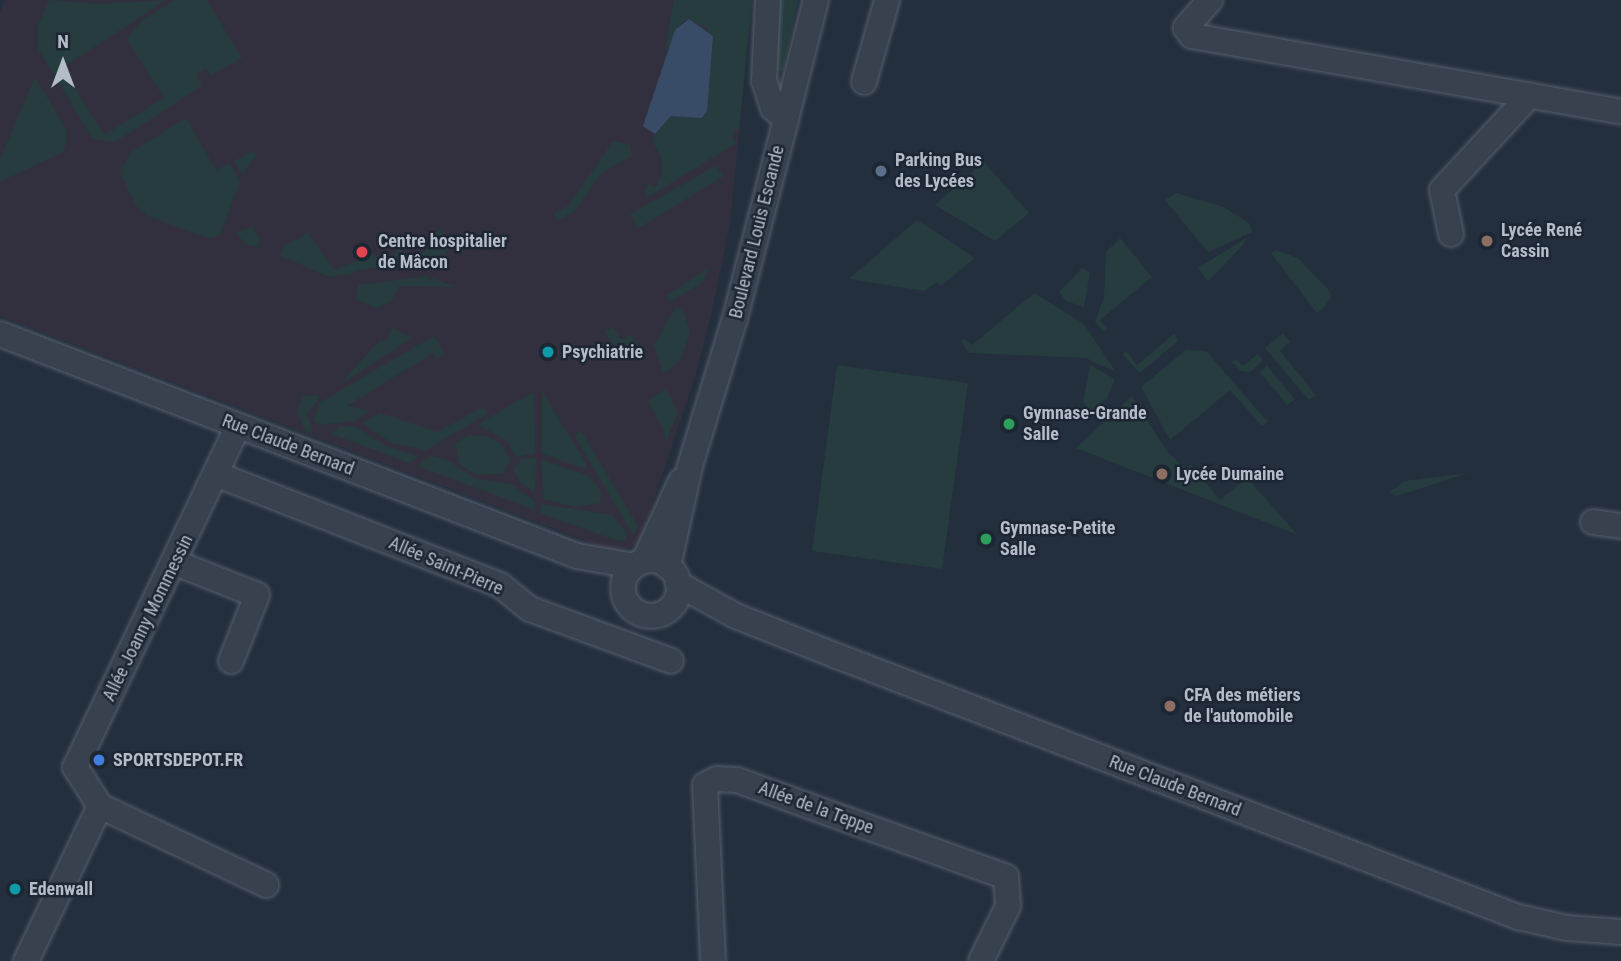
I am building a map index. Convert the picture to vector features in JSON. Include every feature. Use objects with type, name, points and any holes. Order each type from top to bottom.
[{"type":"street","points":[[768,0],[764,81],[773,108],[786,119]]},
{"type":"street","name":"Boulevard Louis Escande","points":[[673,575],[690,466],[735,318],[817,0]]},
{"type":"street","points":[[864,82],[887,0]]},
{"type":"street","points":[[1210,0],[1186,28],[1192,36],[1621,112]]},
{"type":"street","points":[[1451,234],[1442,190],[1530,95]]},
{"type":"street","name":"Rue Claude Bernard","points":[[0,334],[577,556],[639,563]]},
{"type":"street","name":"Allée Joanny Mommessin","points":[[100,806],[75,767],[176,563],[238,426]]},
{"type":"street","name":"Boulevard Louis Escande","points":[[639,563],[690,466]]},
{"type":"street","name":"Allée Saint-Pierre","points":[[218,475],[500,585],[530,608],[671,661]]},
{"type":"street","points":[[1593,522],[1621,526]]},
{"type":"street","name":"Rue Claude Bernard","points":[[577,556],[624,594]]},
{"type":"street","points":[[176,563],[257,595],[231,661]]},
{"type":"street","points":[[639,563],[673,575],[670,608],[647,615],[632,608],[624,594],[625,579],[639,563]]},
{"type":"street","name":"Rue Claude Bernard","points":[[673,575],[736,616],[1518,917],[1567,928],[1621,932]]},
{"type":"street","name":"Rue Claude Bernard","points":[[670,608],[736,616]]},
{"type":"street","name":"Allée de la Teppe","points":[[713,961],[705,785],[717,779],[737,780],[1006,877],[1008,906],[981,961]]},
{"type":"street","points":[[26,961],[100,806],[266,885]]},
{"type":"shaded area","name":"Centre hospitalier de Mâcon","points":[[5,0],[752,0],[730,224],[713,306],[696,373],[639,545],[615,552],[0,316],[0,12]]},
{"type":"green space","points":[[49,0],[97,4],[166,0],[62,68],[104,135],[164,98],[127,39],[142,20],[176,0],[207,0],[242,58],[211,75],[206,68],[197,74],[202,86],[115,142],[92,138],[37,47],[38,25]]},
{"type":"green space","points":[[674,0],[752,0],[739,130],[734,130],[733,139],[738,142],[648,197],[645,189],[649,184],[656,187],[662,173],[661,157],[652,140],[655,134],[671,116],[702,118],[707,28],[689,19],[682,22],[664,55]]},
{"type":"green space","points":[[778,0],[798,0],[784,70],[775,72]]},
{"type":"green space","points":[[35,77],[66,129],[67,140],[63,152],[0,182],[0,159]]},
{"type":"green space","points":[[186,118],[216,170],[230,163],[240,181],[220,235],[208,238],[148,216],[137,207],[120,173],[130,153]]},
{"type":"green space","points":[[613,141],[630,145],[632,156],[601,173],[574,212],[558,220],[553,214],[569,205]]},
{"type":"green space","points":[[252,151],[257,155],[242,174],[234,161]]},
{"type":"green space","points":[[984,162],[1029,213],[995,241],[935,205]]},
{"type":"green space","points":[[716,166],[724,176],[637,229],[630,214]]},
{"type":"green space","points":[[1176,193],[1224,207],[1249,223],[1252,232],[1208,252],[1165,200]]},
{"type":"green space","points":[[917,220],[975,258],[941,286],[937,282],[925,291],[849,279]]},
{"type":"green space","points":[[253,227],[260,239],[258,247],[245,244],[236,232]]},
{"type":"green space","points":[[440,230],[448,237],[450,245],[443,258],[362,269],[349,275],[326,276],[280,255],[284,246],[308,233],[334,270],[374,254],[382,262],[400,249],[408,259],[434,246],[429,231]]},
{"type":"green space","points":[[1248,237],[1243,245],[1208,281],[1198,268]]},
{"type":"green space","points":[[1120,238],[1152,277],[1100,320],[1108,329],[1104,332],[1095,322],[1104,297],[1106,252]]},
{"type":"green space","points":[[1276,250],[1298,258],[1327,288],[1332,296],[1323,309],[1317,313],[1271,253]]},
{"type":"green space","points":[[709,268],[703,282],[670,302],[666,296]]},
{"type":"green space","points":[[1082,268],[1090,273],[1084,307],[1066,301],[1059,292]]},
{"type":"green space","points":[[429,276],[428,283],[433,278],[456,287],[400,286],[392,300],[379,308],[355,300],[358,285]]},
{"type":"green space","points":[[1034,293],[1084,324],[1116,372],[1086,358],[969,353],[961,341],[965,339],[972,345]]},
{"type":"green space","points":[[676,307],[683,310],[690,332],[680,362],[663,373],[654,345]]},
{"type":"green space","points":[[613,327],[621,340],[632,335],[640,349],[622,360],[605,332]]},
{"type":"green space","points":[[391,328],[413,337],[338,386],[380,340],[387,341]]},
{"type":"green space","points":[[1283,333],[1290,342],[1280,351],[1316,395],[1309,400],[1265,348]]},
{"type":"green space","points":[[1174,334],[1179,340],[1140,373],[1122,354],[1126,351],[1137,365]]},
{"type":"green space","points":[[434,336],[445,354],[437,359],[433,353],[347,406],[370,411],[354,421],[320,425],[314,421],[319,403]]},
{"type":"green space","points":[[1186,350],[1206,351],[1268,422],[1262,426],[1230,390],[1170,440],[1141,387]]},
{"type":"green space","points":[[1258,354],[1263,361],[1250,372],[1241,371],[1232,362],[1236,359],[1243,366]]},
{"type":"green space","points":[[837,365],[968,383],[942,569],[812,551]]},
{"type":"green space","points":[[1090,365],[1115,379],[1107,398],[1091,411],[1083,402]]},
{"type":"green space","points":[[1267,366],[1295,399],[1287,405],[1260,372]]},
{"type":"green space","points":[[666,389],[678,413],[666,443],[664,430],[647,401]]},
{"type":"green space","points":[[542,391],[587,465],[585,469],[541,453]]},
{"type":"green space","points":[[533,392],[535,453],[516,457],[507,441],[478,424]]},
{"type":"green space","points":[[303,395],[320,396],[307,414],[312,430],[307,434],[297,411]]},
{"type":"green space","points":[[1132,396],[1168,453],[1185,468],[1191,465],[1220,500],[1247,478],[1298,535],[1076,448]]},
{"type":"green space","points":[[483,407],[487,414],[426,450],[392,443],[362,423],[380,413],[437,432]]},
{"type":"green space","points":[[339,426],[356,427],[386,446],[418,457],[409,463],[332,434]]},
{"type":"green space","points":[[581,431],[638,526],[633,535],[574,435]]},
{"type":"green space","points":[[469,435],[486,436],[502,444],[510,459],[504,473],[477,475],[460,465],[455,444]]},
{"type":"green space","points":[[431,456],[447,460],[476,479],[511,484],[535,501],[535,510],[417,466]]},
{"type":"green space","points":[[536,458],[535,493],[520,482],[513,469],[522,459]]},
{"type":"green space","points":[[541,459],[590,477],[601,491],[600,503],[575,507],[544,499]]},
{"type":"green space","points":[[1469,473],[1397,496],[1390,492],[1404,481]]},
{"type":"green space","points":[[541,504],[612,515],[626,532],[626,540],[618,541],[540,513]]},
{"type":"water","points":[[689,19],[713,36],[707,111],[702,118],[671,116],[655,134],[643,126],[675,30]]},
{"type":"place","name":"Parking Bus des Lycées","points":[[881,171]]},
{"type":"place","name":"Lycée René Cassin","points":[[1487,241]]},
{"type":"place","name":"Centre hospitalier de Mâcon","points":[[362,252]]},
{"type":"place","name":"Psychiatrie","points":[[548,352]]},
{"type":"place","name":"Gymnase-Grande Salle","points":[[1009,424]]},
{"type":"place","name":"Lycée Dumaine","points":[[1162,474]]},
{"type":"place","name":"Gymnase-Petite Salle","points":[[986,539]]},
{"type":"place","name":"CFA des métiers de l'automobile","points":[[1170,706]]},
{"type":"place","name":"SPORTSDEPOT.FR","points":[[99,760]]},
{"type":"place","name":"Edenwall","points":[[15,889]]}]
